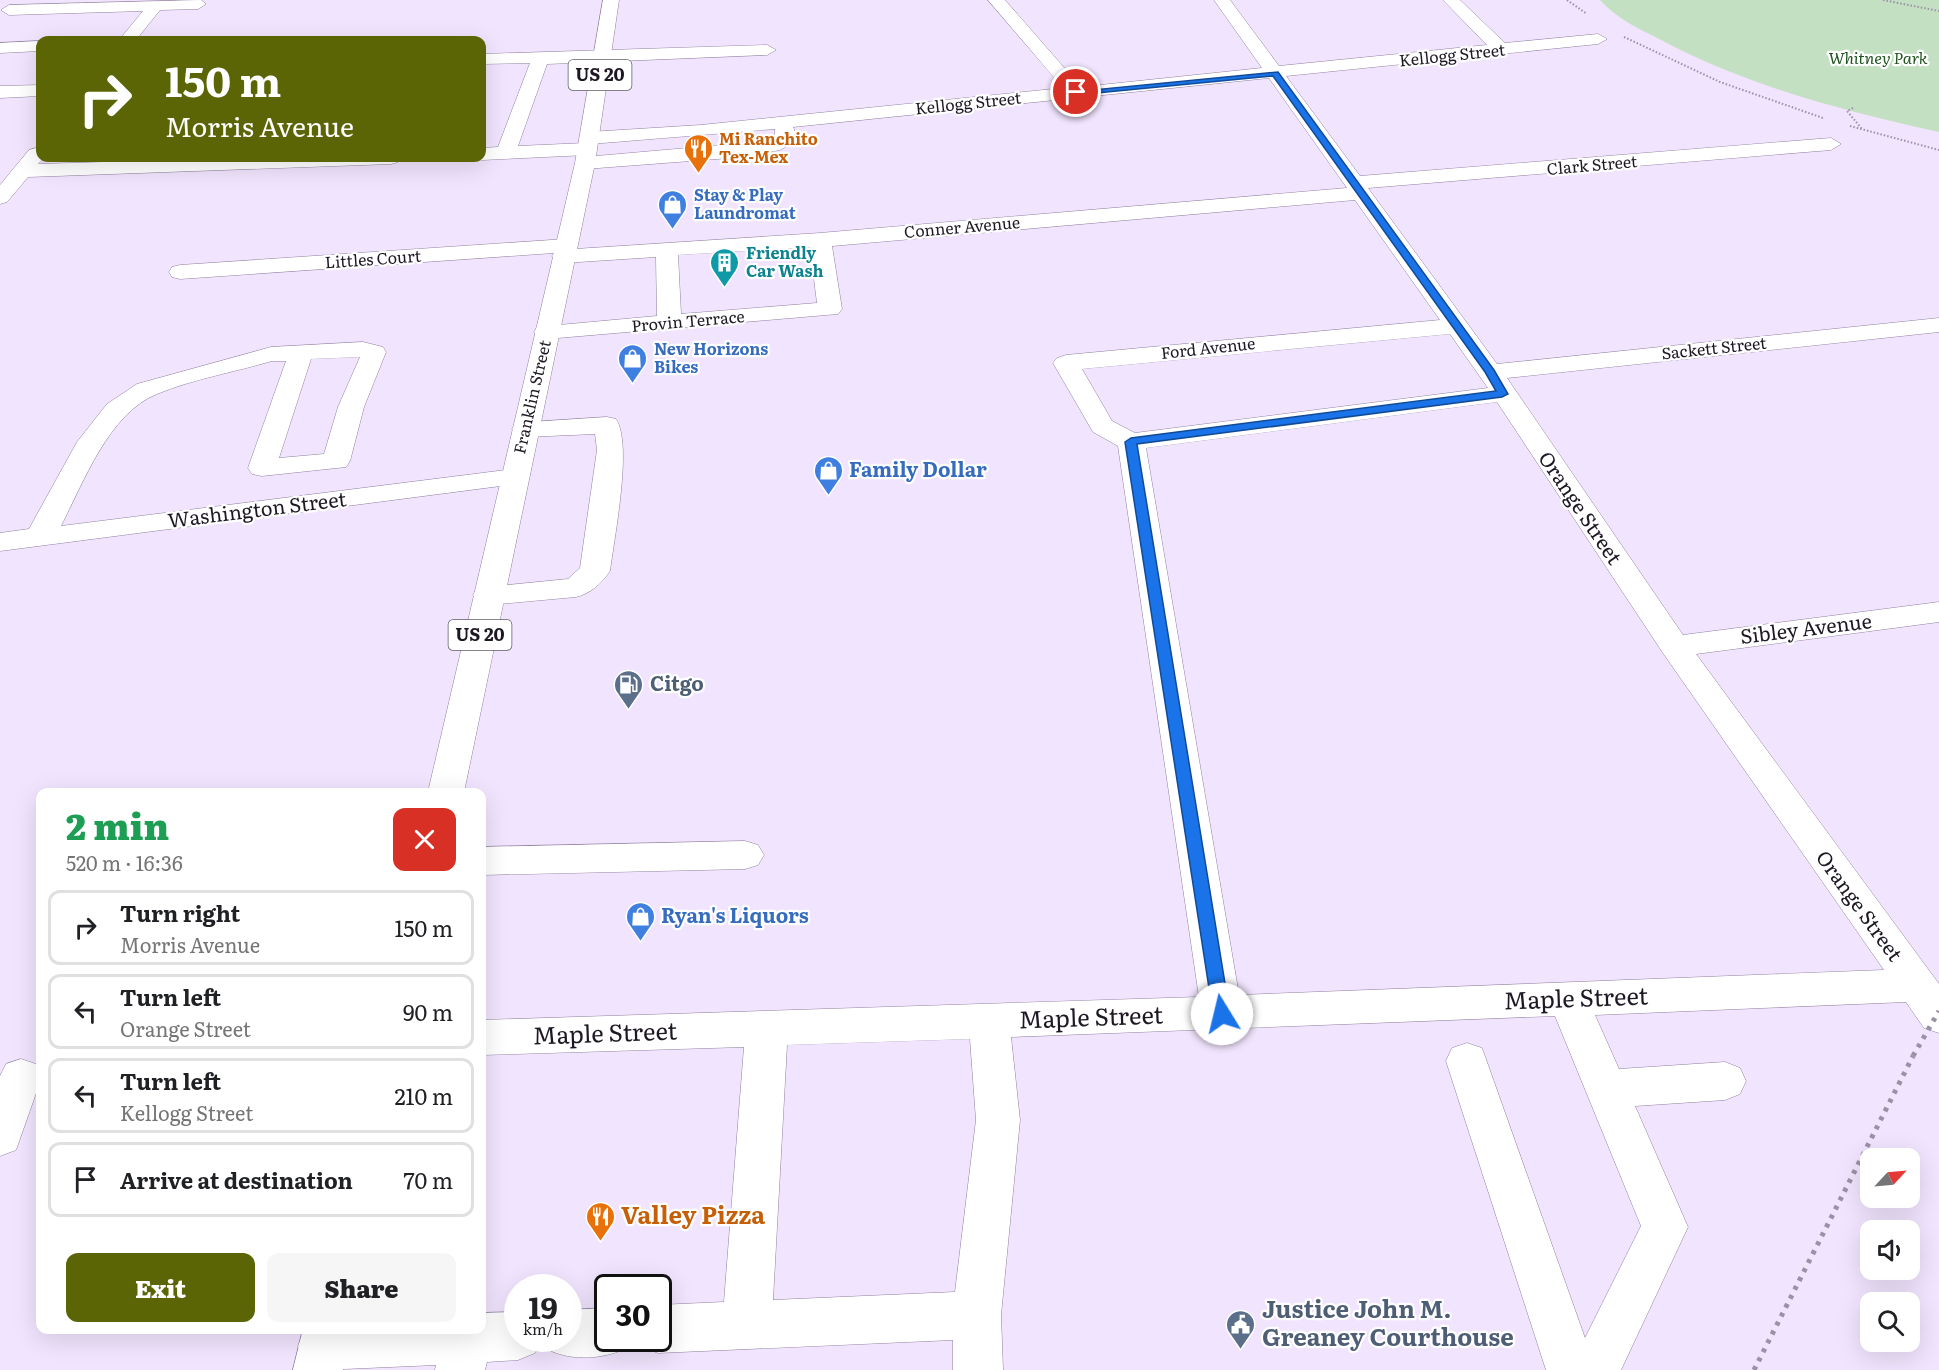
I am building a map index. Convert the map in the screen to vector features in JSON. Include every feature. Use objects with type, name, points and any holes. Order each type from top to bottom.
[{"type":"street","name":"Franklin Street","points":[[447,788],[587,150],[611,0]]},
{"type":"street","points":[[996,0],[1076,92]]},
{"type":"street","name":"Orange Street","points":[[1222,0],[1496,383],[1674,646],[1931,1004]]},
{"type":"street","points":[[1451,0],[1502,50]]},
{"type":"street","points":[[131,36],[158,3]]},
{"type":"street","points":[[9,10],[158,3],[198,4]]},
{"type":"street","name":"Kellogg Street","points":[[587,150],[743,151],[773,146],[784,140],[786,134],[782,123],[1598,39]]},
{"type":"street","points":[[0,48],[36,46]]},
{"type":"street","points":[[486,59],[767,50]]},
{"type":"street","points":[[506,152],[538,59]]},
{"type":"street","points":[[0,92],[36,91]]},
{"type":"street","name":"Clark Street","points":[[1356,188],[1424,179],[1831,144]]},
{"type":"street","points":[[486,153],[587,150]]},
{"type":"street","points":[[0,198],[36,153]]},
{"type":"street","points":[[22,171],[277,162]]},
{"type":"street","name":"Conner Avenue","points":[[668,256],[821,247],[1356,188]]},
{"type":"street","name":"Provin Terrace","points":[[546,332],[830,309],[821,247]]},
{"type":"street","points":[[565,251],[668,256],[669,322]]},
{"type":"street","name":"Littles Court","points":[[180,272],[565,251]]},
{"type":"street","name":"Sackett Street","points":[[1131,442],[1496,383],[1939,325]]},
{"type":"street","name":"Ford Avenue","points":[[1131,442],[1102,426],[1066,363],[1267,342],[1455,326]]},
{"type":"street","points":[[40,537],[87,448],[116,410],[146,389],[271,354],[363,349],[374,352],[351,407],[336,461],[262,468]]},
{"type":"street","points":[[248,512],[301,353]]},
{"type":"street","points":[[488,595],[576,588],[594,571],[611,450],[607,425],[525,429]]},
{"type":"street","points":[[1131,442],[1222,1014]]},
{"type":"street","name":"Washington Street","points":[[0,542],[514,477]]},
{"type":"street","name":"Sibley Avenue","points":[[1674,646],[1939,612]]},
{"type":"street","points":[[486,861],[745,855]]},
{"type":"street","points":[[1568,999],[1665,1227],[1595,1370]]},
{"type":"street","name":"Maple Street","points":[[486,1038],[1222,1014],[1568,999],[1931,1004]]},
{"type":"street","points":[[978,1370],[977,1315],[998,1120],[989,1021]]},
{"type":"street","points":[[747,1325],[765,1048],[771,1029]]},
{"type":"street","points":[[1467,1061],[1571,1370]]},
{"type":"street","points":[[0,1136],[21,1077]]},
{"type":"street","points":[[1606,1089],[1725,1081]]},
{"type":"street","points":[[672,1328],[977,1315]]},
{"type":"street","points":[[323,1348],[463,1354],[504,1341]]},
{"type":"path","points":[[1567,0],[1587,15]]},
{"type":"path","points":[[1883,0],[1939,11]]},
{"type":"path","points":[[1616,32],[1680,65],[1720,82],[1833,121]]},
{"type":"path","points":[[1853,108],[1847,111],[1848,116],[1862,129]]},
{"type":"path","points":[[1842,124],[1939,150]]},
{"type":"path","points":[[1754,1370],[1913,1056],[1931,1004]]},
{"type":"green space","name":"Whitney Park","points":[[1600,0],[1939,0],[1939,132],[1832,106],[1728,71],[1636,27],[1613,12]]},
{"type":"place","name":"Mi Ranchito Tex-Mex","points":[[698,174]]},
{"type":"place","name":"Stay & Play Laundromat","points":[[673,230]]},
{"type":"place","name":"Friendly Car Wash","points":[[725,288]]},
{"type":"place","name":"New Horizons Bikes","points":[[633,384]]},
{"type":"place","name":"Family Dollar","points":[[828,496]]},
{"type":"place","name":"Citgo","points":[[629,710]]},
{"type":"place","name":"Ryan's Liquors","points":[[640,942]]},
{"type":"place","name":"Valley Pizza","points":[[600,1242]]},
{"type":"place","name":"Justice John M. Greaney Courthouse","points":[[1241,1350]]},
{"type":"route","points":[[1076,92],[1275,73],[1490,372],[1502,394],[1131,442],[1222,1014]]}]
